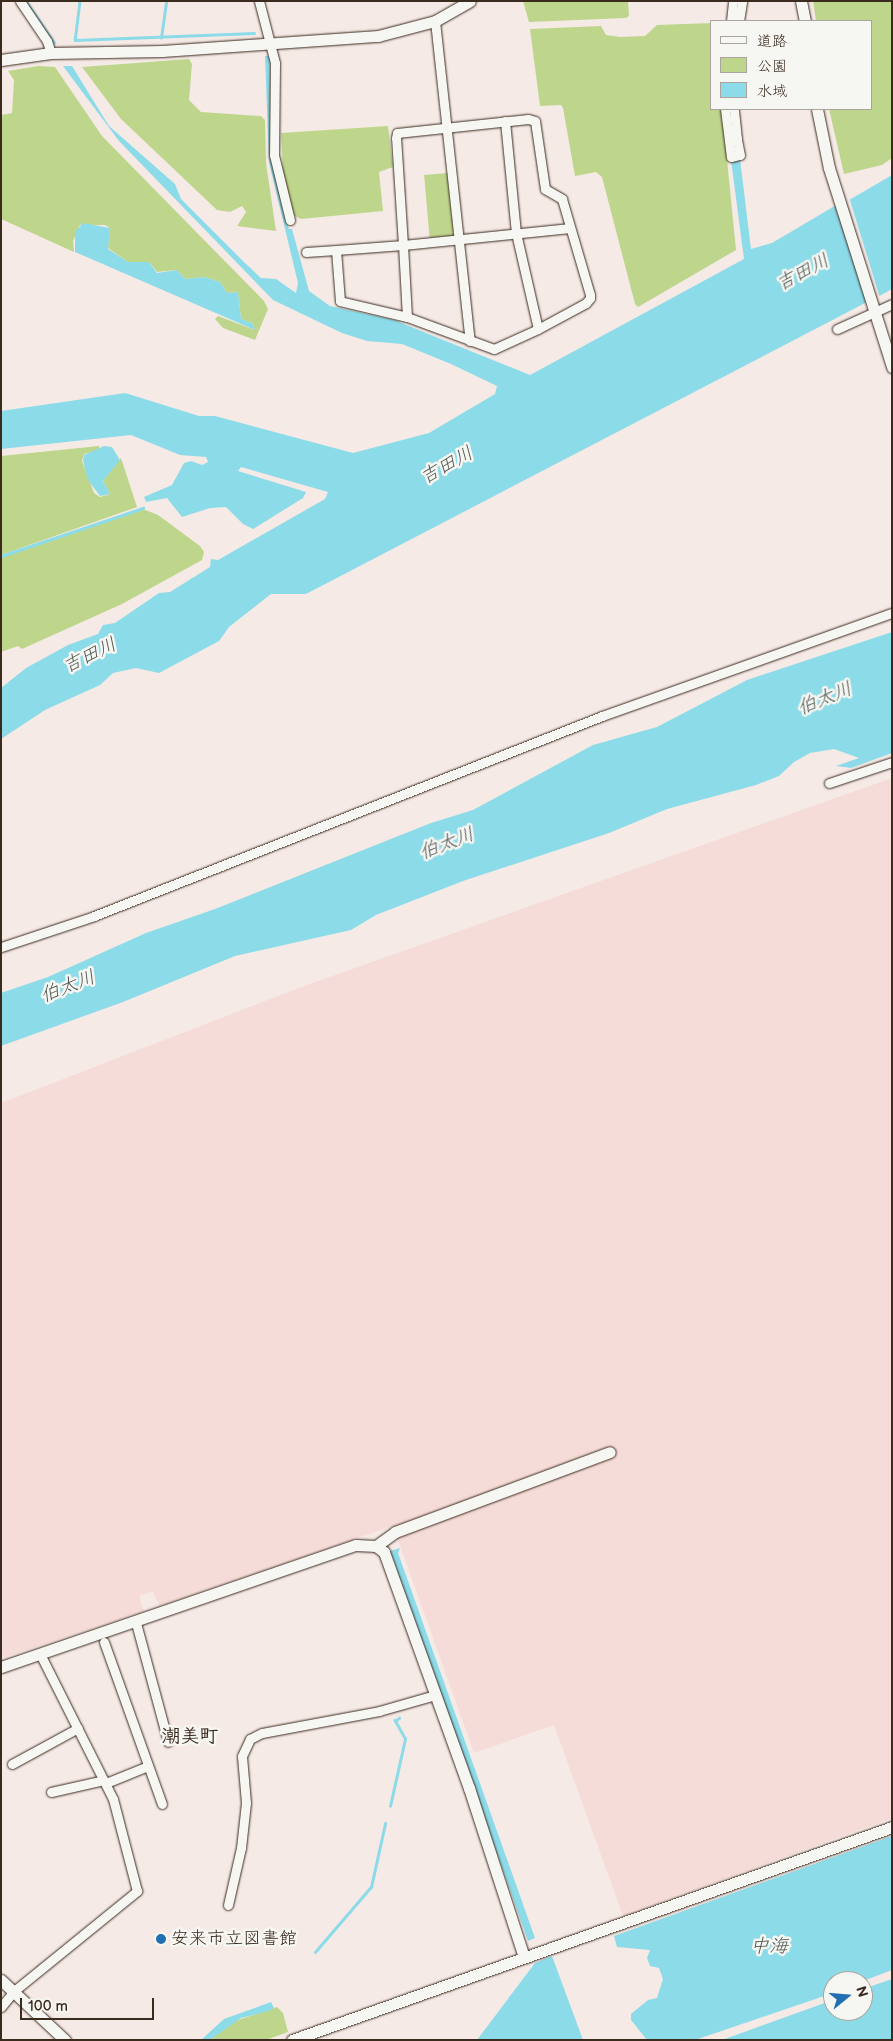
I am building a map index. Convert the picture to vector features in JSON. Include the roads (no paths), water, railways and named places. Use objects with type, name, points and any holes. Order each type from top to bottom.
[{"type":"street","points":[[20,1],[47,41],[51,53]]},
{"type":"street","points":[[259,1],[275,63],[274,155],[290,220]]},
{"type":"street","points":[[1,60],[51,53],[162,51],[378,36],[435,21],[470,1]]},
{"type":"street","points":[[734,1],[735,20]]},
{"type":"street","points":[[735,20],[742,1]]},
{"type":"street","points":[[800,1],[805,20]]},
{"type":"street","points":[[435,21],[470,341]]},
{"type":"street","points":[[725,110],[733,139]]},
{"type":"street","points":[[734,110],[731,157],[737,156]]},
{"type":"street","points":[[817,110],[841,203],[892,367]]},
{"type":"street","points":[[336,250],[340,301],[407,317],[470,341],[499,349],[590,300],[562,199],[545,190],[538,124],[528,119],[447,127],[396,135],[407,317]]},
{"type":"street","points":[[505,121],[516,233],[538,329]]},
{"type":"street","points":[[306,252],[403,246],[570,228]]},
{"type":"street","points":[[837,329],[874,308],[892,304]]},
{"type":"street","points":[[1,947],[94,916],[602,716],[892,612]]},
{"type":"street","points":[[829,783],[892,762]]},
{"type":"street","points":[[376,1546],[395,1532],[610,1452]]},
{"type":"street","points":[[1,1667],[136,1623],[356,1545],[376,1546],[384,1552],[524,1957]]},
{"type":"street","points":[[136,1623],[168,1742]]},
{"type":"street","points":[[104,1642],[162,1804]]},
{"type":"street","points":[[1,2007],[14,1991],[136,1894],[115,1808],[105,1782],[40,1654]]},
{"type":"street","points":[[228,1905],[242,1839],[246,1804],[242,1756],[250,1739],[262,1732],[379,1711],[435,1695]]},
{"type":"street","points":[[12,1764],[78,1728]]},
{"type":"street","points":[[51,1792],[105,1782],[148,1766]]},
{"type":"street","points":[[292,2040],[892,1827]]},
{"type":"street","points":[[1,1980],[65,2040]]},
{"type":"water","name":"吉田川","points":[[265,56],[270,56],[270,148],[285,219],[289,229],[292,229],[309,291],[330,306],[394,320],[530,375],[744,259],[731,160],[740,159],[751,249],[772,243],[838,204],[869,301],[306,594],[271,594],[229,627],[219,641],[159,673],[136,668],[113,673],[100,685],[45,710],[1,739],[1,688],[26,668],[68,645],[98,634],[103,625],[115,623],[159,593],[170,592],[210,567],[211,559],[218,560],[325,499],[328,492],[241,467],[238,471],[306,492],[303,498],[253,529],[243,524],[226,507],[210,508],[182,517],[167,498],[146,502],[144,497],[172,485],[184,463],[191,461],[202,465],[208,462],[206,457],[180,455],[131,435],[1,449],[1,411],[125,393],[199,416],[215,416],[353,453],[429,433],[495,394],[497,386],[451,364],[402,344],[367,341],[342,333],[273,300],[119,141],[63,66],[72,66],[109,126],[175,184],[181,199],[244,262],[261,278],[276,279],[296,293],[298,283],[269,162]]},
{"type":"water","points":[[892,175],[892,289],[874,299],[844,203]]},
{"type":"water","points":[[83,223],[110,228],[108,249],[128,262],[149,262],[157,273],[177,270],[185,279],[204,277],[220,282],[227,293],[238,292],[241,319],[252,323],[255,330],[75,252],[75,232]]},
{"type":"water","points":[[104,446],[112,447],[120,460],[103,481],[110,494],[100,496],[88,480],[83,461],[84,455]]},
{"type":"water","name":"伯太川","points":[[892,632],[892,753],[851,768],[836,766],[859,758],[834,749],[810,753],[794,762],[779,776],[756,785],[667,809],[609,833],[463,881],[376,915],[351,930],[235,956],[123,1002],[1,1046],[1,993],[48,977],[146,933],[215,909],[431,823],[473,810],[593,745],[657,727],[747,680]]},
{"type":"water","points":[[400,1548],[398,1553],[535,1938],[528,1941],[390,1551]]},
{"type":"water","name":"中海","points":[[892,1836],[892,1970],[873,1977],[873,1971],[823,1971],[823,1996],[695,2040],[647,2040],[631,2020],[631,2014],[648,2000],[657,1998],[663,1979],[659,1968],[650,1966],[647,1958],[650,1950],[617,1947],[614,1936]]},
{"type":"water","points":[[552,1956],[583,2040],[477,2040],[535,1963]]},
{"type":"water","points":[[892,1979],[892,2040],[722,2040],[823,2004],[823,2021],[873,2021],[873,1986]]},
{"type":"water","points":[[271,2002],[274,2008],[269,2011],[241,2018],[210,2040],[201,2040],[224,2019]]},
{"type":"waterway","points":[[26,1],[54,42]]},
{"type":"waterway","points":[[80,1],[75,40],[254,33]]},
{"type":"waterway","points":[[161,38],[166,1]]},
{"type":"waterway","points":[[1,556],[143,508]]},
{"type":"waterway","points":[[390,1806],[405,1739],[395,1721],[399,1718]]},
{"type":"waterway","points":[[315,1952],[371,1887],[385,1824]]},
{"type":"place","name":"安来市立図書館","points":[[161,1939]]},
{"type":"district","name":"潮美町","points":[[190,1737]]}]
